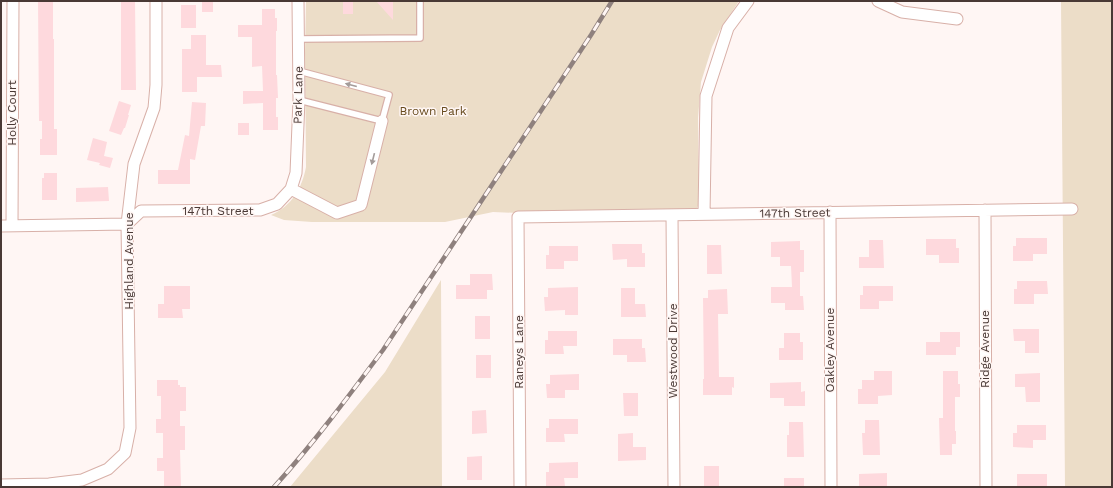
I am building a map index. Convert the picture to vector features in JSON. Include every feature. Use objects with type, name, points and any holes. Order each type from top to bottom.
[{"type":"street","name":"Holly Court","points":[[6,226],[13,1]]},
{"type":"street","name":"Highland Avenue","points":[[1,485],[49,484],[82,480],[108,469],[125,453],[130,428],[127,224],[134,164],[154,108],[156,84],[156,1]]},
{"type":"street","name":"Park Lane","points":[[291,188],[296,173],[298,1]]},
{"type":"street","points":[[704,214],[706,96],[728,28],[748,1]]},
{"type":"street","points":[[878,1],[902,12],[957,19]]},
{"type":"street","points":[[291,188],[337,213],[361,205],[382,121]]},
{"type":"street","name":"147th Street","points":[[127,224],[141,211],[260,210],[277,204],[291,188]]},
{"type":"street","name":"147th Street","points":[[518,217],[1072,209]]},
{"type":"street","name":"Ridge Avenue","points":[[984,210],[986,487]]},
{"type":"street","name":"Oakley Avenue","points":[[830,212],[831,487]]},
{"type":"street","name":"Westwood Drive","points":[[672,215],[674,487]]},
{"type":"street","name":"Raneys Lane","points":[[518,217],[520,487]]},
{"type":"street","points":[[6,226],[127,224]]},
{"type":"lane","points":[[298,39],[420,38],[420,1]]},
{"type":"lane","points":[[298,71],[389,95],[382,121],[298,100]]},
{"type":"green space","name":"Brown Park","points":[[306,1],[739,1],[720,30],[712,47],[701,82],[698,118],[699,204],[697,208],[691,210],[518,213],[493,212],[445,222],[312,222],[284,220],[271,215],[285,207],[295,196],[302,182],[306,167]]},
{"type":"green space","points":[[1061,1],[1112,1],[1112,487],[1065,487]]},
{"type":"green space","points":[[441,280],[442,487],[290,487],[385,372]]},
{"type":"building","points":[[38,1],[53,1],[54,129],[57,129],[57,155],[40,155],[42,121],[39,121]]},
{"type":"building","points":[[121,1],[135,1],[136,90],[121,90]]},
{"type":"building","points":[[202,1],[213,1],[213,12],[202,12]]},
{"type":"building","points":[[343,1],[353,1],[353,14],[343,14]]},
{"type":"building","points":[[376,1],[393,1],[393,20]]},
{"type":"building","points":[[181,5],[196,5],[196,28],[181,28]]},
{"type":"building","points":[[262,9],[275,9],[275,18],[277,18],[276,75],[278,98],[276,98],[276,117],[278,117],[278,130],[263,130],[263,103],[243,104],[243,91],[263,91],[262,66],[252,67],[252,37],[238,37],[238,25],[262,25]]},
{"type":"building","points":[[191,35],[206,35],[206,65],[221,65],[222,77],[197,77],[197,92],[182,92],[182,49],[191,49]]},
{"type":"building","points":[[119,101],[131,105],[125,128],[121,135],[109,131]]},
{"type":"building","points":[[192,102],[206,103],[205,126],[201,126],[195,160],[190,159],[190,184],[158,184],[158,170],[178,170],[185,135],[189,136]]},
{"type":"building","points":[[238,123],[249,123],[249,135],[238,135]]},
{"type":"building","points":[[93,138],[107,142],[104,156],[113,158],[110,168],[99,165],[100,163],[87,160]]},
{"type":"building","points":[[44,173],[57,173],[57,200],[42,200],[42,178],[44,178]]},
{"type":"building","points":[[108,187],[109,201],[76,202],[76,188]]},
{"type":"building","points":[[1016,238],[1047,238],[1047,254],[1033,254],[1033,261],[1013,261],[1013,246],[1016,246]]},
{"type":"building","points":[[926,239],[956,239],[956,248],[959,248],[959,263],[939,263],[939,255],[926,255]]},
{"type":"building","points":[[869,240],[883,240],[884,268],[859,268],[859,257],[869,257]]},
{"type":"building","points":[[800,241],[800,250],[804,250],[804,272],[800,272],[800,296],[803,296],[804,310],[785,310],[785,303],[771,303],[771,287],[792,287],[791,266],[780,266],[780,257],[771,257],[771,242]]},
{"type":"building","points":[[612,244],[642,244],[642,253],[645,253],[645,267],[627,267],[627,259],[613,260]]},
{"type":"building","points":[[707,245],[721,245],[722,274],[707,274]]},
{"type":"building","points":[[549,246],[578,246],[578,261],[564,261],[564,269],[546,269],[546,255],[549,255]]},
{"type":"building","points":[[470,274],[492,274],[493,290],[487,290],[487,299],[456,299],[456,285],[470,285]]},
{"type":"building","points":[[1017,281],[1047,281],[1048,294],[1034,294],[1034,304],[1014,304],[1014,289],[1017,289]]},
{"type":"building","points":[[164,286],[190,286],[190,309],[182,309],[183,318],[158,318],[158,304],[164,304]]},
{"type":"building","points":[[863,286],[893,286],[893,301],[879,301],[879,309],[860,309],[860,295],[863,295]]},
{"type":"building","points":[[578,287],[578,315],[565,315],[565,310],[545,311],[544,297],[548,297],[548,288]]},
{"type":"building","points":[[621,288],[635,288],[635,304],[645,304],[646,317],[621,317]]},
{"type":"building","points":[[727,289],[728,314],[718,314],[719,377],[734,377],[734,388],[732,387],[732,395],[703,395],[703,298],[708,298],[708,290]]},
{"type":"building","points":[[475,316],[490,316],[490,339],[475,339]]},
{"type":"building","points":[[1013,329],[1039,329],[1039,353],[1025,353],[1025,341],[1014,341]]},
{"type":"building","points":[[548,331],[577,331],[577,346],[563,346],[564,354],[545,354],[545,340],[548,340]]},
{"type":"building","points":[[940,332],[960,332],[960,347],[956,347],[956,355],[926,355],[926,342],[940,342]]},
{"type":"building","points":[[784,333],[800,333],[800,342],[803,342],[803,360],[779,360],[779,348],[784,348]]},
{"type":"building","points":[[613,339],[642,339],[642,348],[645,348],[646,362],[627,362],[627,355],[613,355]]},
{"type":"building","points":[[476,355],[491,355],[491,378],[476,378]]},
{"type":"building","points":[[874,371],[892,371],[892,395],[878,396],[878,404],[858,404],[858,389],[862,389],[862,380],[874,380]]},
{"type":"building","points":[[943,371],[958,371],[958,384],[960,384],[960,397],[955,397],[956,444],[952,444],[952,455],[940,455],[939,418],[943,418]]},
{"type":"building","points":[[1040,373],[1040,402],[1026,402],[1025,387],[1015,387],[1015,374]]},
{"type":"building","points":[[579,374],[579,390],[565,390],[565,398],[547,398],[546,384],[550,384],[550,375]]},
{"type":"building","points":[[157,380],[178,380],[178,385],[180,385],[180,387],[186,387],[186,411],[180,411],[180,426],[185,426],[185,450],[180,450],[181,487],[164,487],[164,471],[157,471],[157,458],[163,458],[163,433],[156,433],[156,419],[161,419],[161,396],[157,396]]},
{"type":"building","points":[[801,382],[801,392],[805,391],[805,406],[784,406],[784,398],[770,398],[770,383]]},
{"type":"building","points":[[623,393],[638,393],[638,416],[624,416]]},
{"type":"building","points":[[486,410],[487,433],[472,434],[472,411]]},
{"type":"building","points":[[549,419],[578,419],[578,434],[564,434],[565,442],[546,442],[546,428],[549,428]]},
{"type":"building","points":[[865,420],[879,420],[880,455],[863,455],[862,433],[865,433]]},
{"type":"building","points":[[789,422],[803,422],[804,457],[787,457],[787,435],[789,435]]},
{"type":"building","points":[[1017,425],[1046,425],[1046,440],[1033,440],[1033,448],[1013,447],[1013,433],[1017,433]]},
{"type":"building","points":[[633,433],[633,447],[646,447],[646,460],[618,461],[618,434]]},
{"type":"building","points":[[482,456],[482,480],[467,480],[467,457]]},
{"type":"building","points":[[578,462],[578,478],[564,478],[565,486],[546,486],[546,472],[549,472],[549,463]]},
{"type":"building","points":[[704,466],[719,466],[719,487],[704,487]]},
{"type":"building","points":[[887,473],[887,487],[859,486],[859,474]]},
{"type":"building","points":[[1017,474],[1047,474],[1047,487],[1017,487]]},
{"type":"building","points":[[784,478],[804,478],[804,487],[784,487]]},
{"type":"railway","points":[[274,487],[316,437],[383,350],[612,1]]}]
